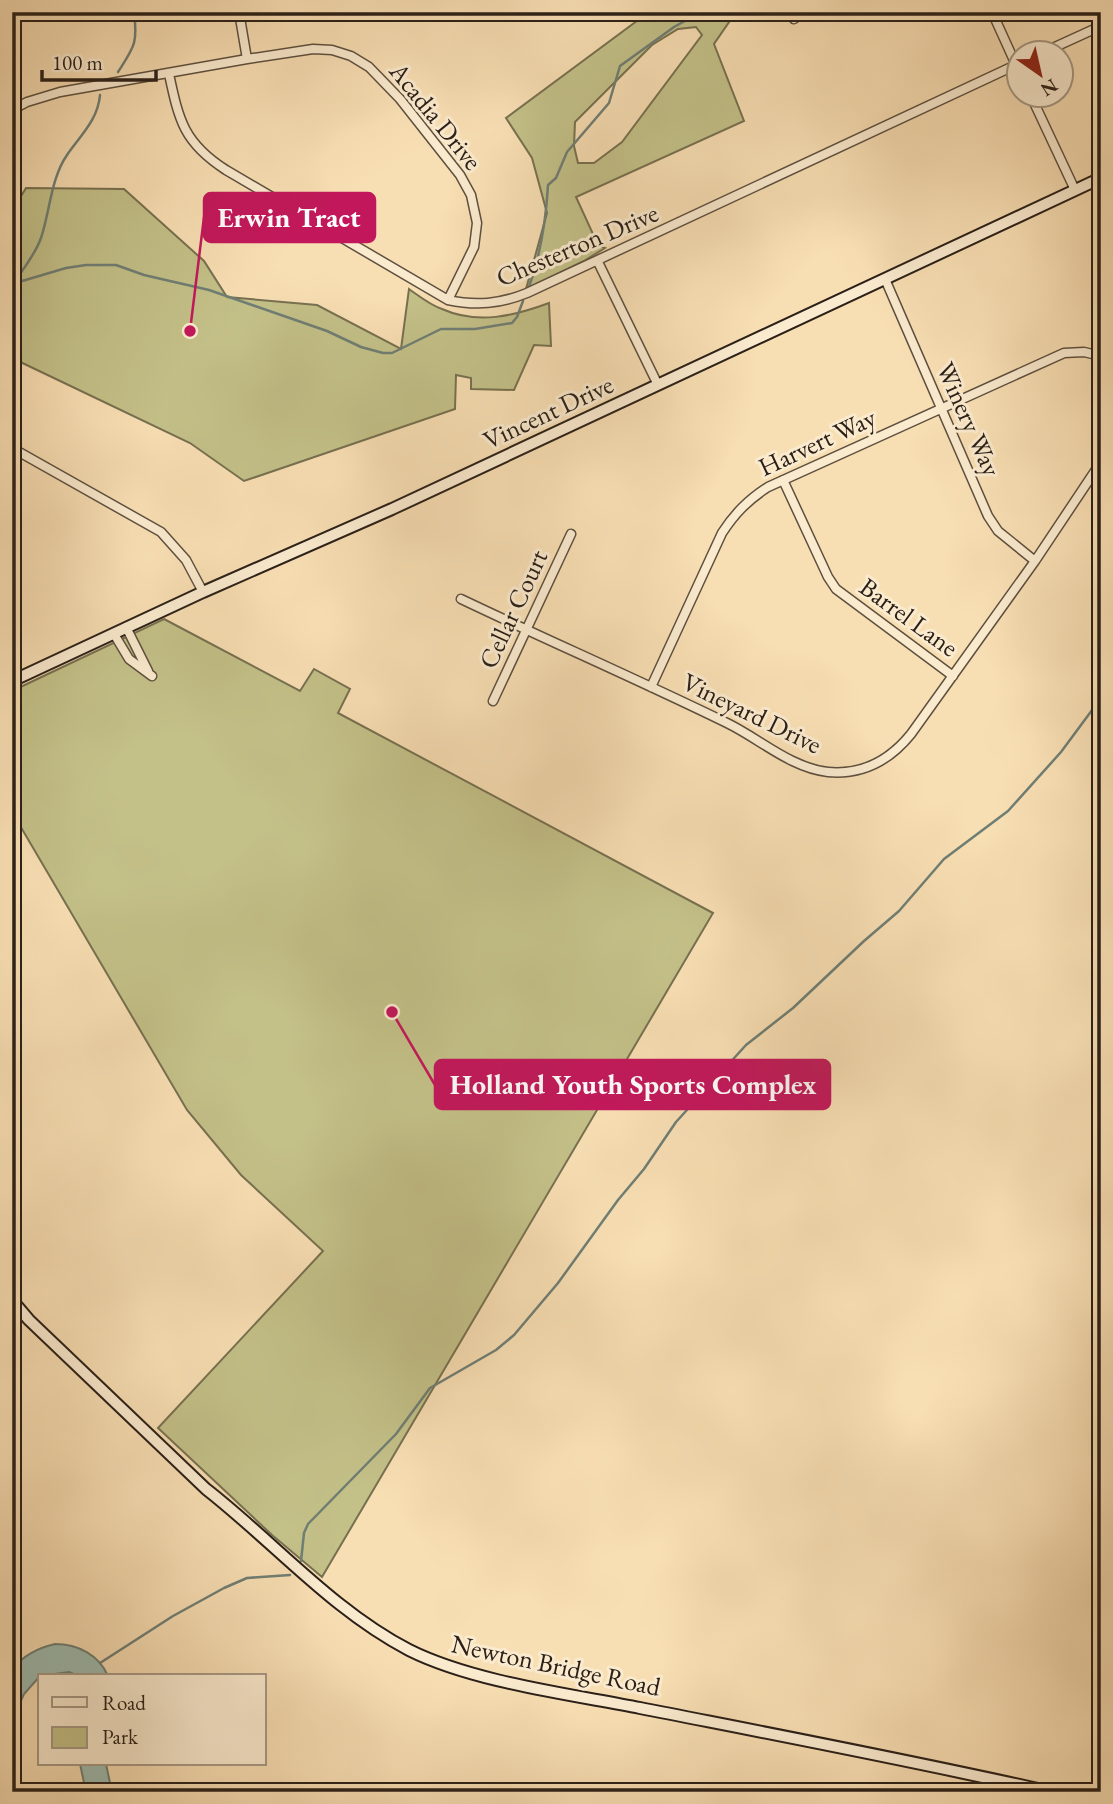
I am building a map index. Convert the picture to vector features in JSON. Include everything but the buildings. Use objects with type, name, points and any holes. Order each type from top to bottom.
[{"type":"street","points":[[239,12],[247,59]]},
{"type":"street","points":[[794,19],[803,12]]},
{"type":"street","points":[[992,12],[1004,38]]},
{"type":"street","points":[[1074,38],[1101,26]]},
{"type":"street","name":"Acadia Drive","points":[[12,110],[27,102],[60,92],[247,59],[313,49],[341,52],[369,67],[400,99],[460,175],[474,204],[477,223],[474,247],[448,300]]},
{"type":"street","name":"Chesterton Drive","points":[[169,74],[181,122],[202,154],[448,300],[475,305],[503,302],[598,262],[1004,74]]},
{"type":"street","points":[[1037,108],[1075,190]]},
{"type":"street","name":"Vincent Drive","points":[[13,679],[392,509],[1101,178]]},
{"type":"street","points":[[598,262],[658,386]]},
{"type":"street","name":"Winery Way","points":[[885,279],[988,516],[998,531],[1035,561]]},
{"type":"street","name":"Harvert Way","points":[[651,687],[722,533],[737,510],[751,498],[783,480],[1064,353],[1084,352],[1101,356]]},
{"type":"street","points":[[12,448],[161,532],[186,560],[203,592]]},
{"type":"street","name":"Vineyard Drive","points":[[461,599],[651,687],[755,738],[799,764],[818,770],[843,772],[876,764],[896,751],[911,734],[1035,561],[1101,462]]},
{"type":"street","name":"Barrel Lane","points":[[783,480],[836,589],[953,676]]},
{"type":"street","name":"Cellar Court","points":[[493,701],[571,534]]},
{"type":"street","points":[[114,634],[129,659],[152,676],[127,627]]},
{"type":"street","name":"Newton Bridge Road","points":[[12,1300],[29,1320],[206,1489],[320,1589],[407,1649],[436,1662],[510,1682],[1051,1792]]},
{"type":"green space","points":[[649,12],[736,12],[714,44],[744,121],[576,197],[598,245],[605,248],[526,289],[547,213],[532,158],[506,118]],"holes":[[[696,27],[702,35],[622,142],[594,163],[578,163],[574,146],[575,122],[652,45],[678,29]]]},
{"type":"green space","points":[[26,188],[124,189],[204,261],[227,297],[317,305],[401,349],[409,289],[438,307],[469,317],[509,315],[549,303],[551,346],[534,345],[514,390],[471,389],[471,378],[456,375],[455,409],[244,481],[190,443],[12,358],[12,211]]},
{"type":"green space","points":[[164,619],[300,691],[314,669],[350,689],[338,713],[713,913],[322,1577],[272,1535],[158,1428],[323,1251],[241,1175],[187,1110],[12,812],[12,691]]},
{"type":"water","points":[[55,1644],[80,1649],[99,1662],[107,1674],[38,1674],[38,1678],[24,1694],[12,1720],[12,1669],[31,1653]]},
{"type":"water","points":[[80,1766],[106,1766],[112,1792],[86,1792]]},
{"type":"waterway","points":[[118,72],[134,45],[134,12]]},
{"type":"waterway","points":[[529,287],[542,237],[548,185],[556,178],[567,152],[609,103],[620,66],[674,27],[701,12]]},
{"type":"waterway","points":[[13,284],[38,244],[57,174],[92,120],[100,95]]},
{"type":"waterway","points":[[12,284],[66,268],[116,265],[144,275],[209,290],[383,353],[392,353],[441,329],[475,329],[512,323],[523,301]]},
{"type":"waterway","points":[[301,1561],[304,1533],[308,1524],[396,1434],[430,1388],[496,1350],[514,1335],[558,1283],[676,1122],[746,1045],[793,1008],[899,911],[944,859],[1008,811],[1061,752],[1101,698]]},
{"type":"waterway","points":[[100,1663],[173,1616],[224,1588],[247,1578],[290,1575]]},
{"type":"place","name":"Erwin Tract","points":[[190,331]]},
{"type":"place","name":"Holland Youth Sports Complex","points":[[392,1012]]}]
